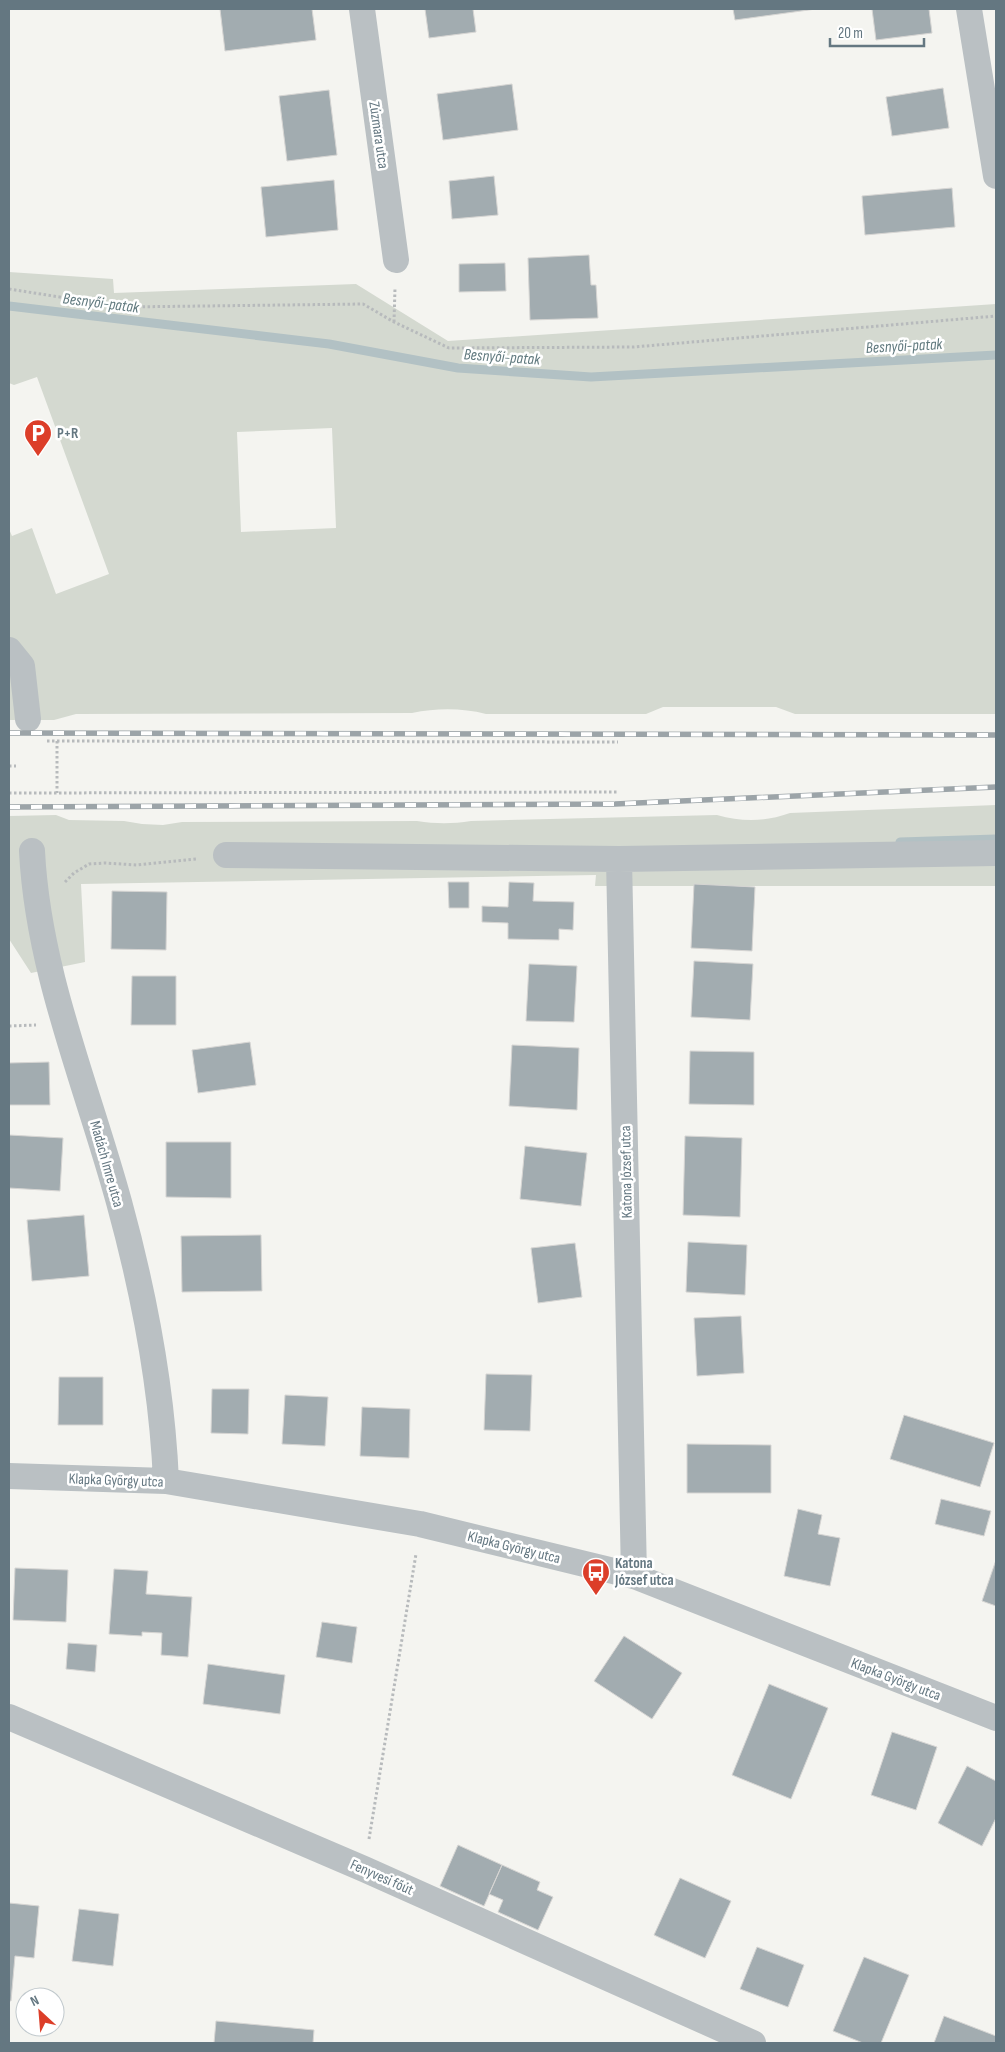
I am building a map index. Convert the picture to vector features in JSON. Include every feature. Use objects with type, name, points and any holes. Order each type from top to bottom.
[{"type":"street","name":"Zúzmara utca","points":[[362,9],[396,260]]},
{"type":"street","points":[[968,9],[996,176]]},
{"type":"street","points":[[9,650],[22,666],[33,730]]},
{"type":"street","name":"Madách Imre utca","points":[[32,851],[37,911],[57,995],[119,1203],[145,1315],[164,1429],[166,1481]]},
{"type":"street","points":[[226,856],[620,859],[996,853]]},
{"type":"street","name":"Katona József utca","points":[[620,859],[634,1576]]},
{"type":"street","name":"Klapka György utca","points":[[9,1476],[166,1481],[420,1524],[634,1576],[996,1718]]},
{"type":"street","name":"Fenyvesi főút","points":[[9,1717],[364,1869],[753,2043]]},
{"type":"path","points":[[9,289],[123,307],[363,304],[394,322],[449,348],[634,347],[996,316]]},
{"type":"path","points":[[33,730],[57,741],[618,742]]},
{"type":"path","points":[[57,741],[57,793]]},
{"type":"path","points":[[9,766],[16,766]]},
{"type":"path","points":[[9,794],[619,792]]},
{"type":"path","points":[[37,911],[74,873],[89,864],[137,865],[226,856]]},
{"type":"path","points":[[364,1869],[420,1524]]},
{"type":"shaded area","points":[[9,272],[113,279],[114,293],[356,284],[448,341],[996,304],[996,714],[795,714],[776,707],[663,707],[646,714],[486,714],[449,709],[412,713],[76,714],[54,720],[9,720],[9,529],[12,536],[32,528],[56,594],[109,574],[37,377],[14,385],[9,383]],"holes":[[[332,428],[336,528],[241,532],[237,432]]]},
{"type":"shaded area","points":[[996,805],[996,886],[595,886],[596,875],[81,884],[85,962],[31,973],[9,939],[9,816],[56,815],[69,820],[124,821],[163,825],[182,822],[417,821],[457,823],[471,821],[717,815],[735,819],[754,820],[790,813]]},
{"type":"building","points":[[220,9],[312,9],[316,40],[225,51]]},
{"type":"building","points":[[425,9],[473,9],[476,32],[429,38]]},
{"type":"building","points":[[733,9],[816,9],[735,20]]},
{"type":"building","points":[[872,9],[929,9],[932,33],[876,40]]},
{"type":"building","points":[[512,84],[518,130],[443,140],[437,94]]},
{"type":"building","points":[[943,88],[949,128],[892,136],[886,97]]},
{"type":"building","points":[[329,90],[337,155],[287,161],[279,96]]},
{"type":"building","points":[[494,176],[498,215],[452,219],[449,181]]},
{"type":"building","points":[[334,180],[338,230],[266,237],[261,187]]},
{"type":"building","points":[[952,188],[955,227],[865,235],[862,196]]},
{"type":"building","points":[[589,255],[591,285],[596,285],[598,318],[530,320],[528,258]]},
{"type":"building","points":[[505,263],[506,291],[459,292],[459,264]]},
{"type":"building","points":[[448,882],[469,882],[469,908],[449,908]]},
{"type":"building","points":[[509,882],[534,883],[533,901],[574,902],[573,930],[559,929],[559,940],[508,939],[508,923],[482,922],[482,906],[508,907]]},
{"type":"building","points":[[694,884],[755,887],[752,951],[691,948]]},
{"type":"building","points":[[112,891],[167,892],[166,950],[111,949]]},
{"type":"building","points":[[694,961],[753,964],[750,1020],[691,1017]]},
{"type":"building","points":[[529,964],[577,966],[574,1022],[526,1021]]},
{"type":"building","points":[[132,976],[176,976],[176,1025],[131,1025]]},
{"type":"building","points":[[250,1042],[256,1085],[198,1093],[192,1050]]},
{"type":"building","points":[[512,1045],[579,1048],[577,1110],[509,1106]]},
{"type":"building","points":[[690,1051],[754,1052],[754,1105],[689,1104]]},
{"type":"building","points":[[49,1062],[50,1105],[9,1105],[9,1063]]},
{"type":"building","points":[[9,1135],[63,1138],[60,1191],[9,1188]]},
{"type":"building","points":[[685,1136],[742,1138],[740,1217],[683,1215]]},
{"type":"building","points":[[166,1142],[231,1142],[231,1198],[166,1197]]},
{"type":"building","points":[[525,1146],[587,1153],[581,1206],[520,1199]]},
{"type":"building","points":[[84,1215],[89,1276],[32,1281],[27,1220]]},
{"type":"building","points":[[261,1235],[262,1291],[182,1292],[181,1236]]},
{"type":"building","points":[[688,1242],[747,1245],[745,1295],[686,1292]]},
{"type":"building","points":[[575,1243],[582,1297],[538,1303],[531,1248]]},
{"type":"building","points":[[741,1316],[744,1373],[697,1376],[694,1318]]},
{"type":"building","points":[[486,1374],[532,1375],[530,1431],[484,1430]]},
{"type":"building","points":[[59,1377],[103,1377],[103,1425],[58,1425]]},
{"type":"building","points":[[212,1389],[249,1389],[248,1434],[211,1433]]},
{"type":"building","points":[[285,1395],[328,1397],[325,1446],[282,1444]]},
{"type":"building","points":[[362,1407],[410,1409],[409,1458],[360,1456]]},
{"type":"building","points":[[904,1415],[994,1443],[980,1487],[890,1459]]},
{"type":"building","points":[[687,1444],[771,1445],[771,1493],[687,1493]]},
{"type":"building","points":[[941,1499],[991,1511],[984,1536],[935,1524]]},
{"type":"building","points":[[798,1509],[822,1515],[818,1534],[840,1538],[830,1586],[784,1576]]},
{"type":"building","points":[[996,1560],[996,1606],[982,1601]]},
{"type":"building","points":[[15,1568],[68,1570],[66,1622],[13,1620]]},
{"type":"building","points":[[114,1569],[148,1571],[146,1594],[192,1597],[188,1657],[161,1655],[162,1633],[142,1632],[142,1636],[109,1634]]},
{"type":"building","points":[[322,1622],[357,1627],[352,1663],[316,1657]]},
{"type":"building","points":[[624,1636],[682,1673],[652,1719],[594,1681]]},
{"type":"building","points":[[68,1643],[97,1645],[95,1672],[66,1669]]},
{"type":"building","points":[[208,1664],[285,1675],[280,1714],[203,1704]]},
{"type":"building","points":[[769,1684],[828,1708],[791,1799],[732,1775]]},
{"type":"building","points":[[892,1732],[937,1747],[916,1810],[871,1795]]},
{"type":"building","points":[[967,1766],[996,1781],[996,1818],[982,1846],[938,1823]]},
{"type":"building","points":[[458,1845],[502,1865],[484,1906],[440,1886]]},
{"type":"building","points":[[502,1865],[540,1882],[537,1890],[553,1897],[538,1930],[498,1912],[503,1900],[489,1894]]},
{"type":"building","points":[[680,1878],[731,1901],[705,1958],[654,1935]]},
{"type":"building","points":[[9,1903],[39,1906],[34,1958],[15,1956],[11,2001],[9,2001]]},
{"type":"building","points":[[79,1909],[119,1914],[113,1966],[72,1961]]},
{"type":"building","points":[[757,1947],[804,1965],[788,2007],[740,1989]]},
{"type":"building","points":[[864,1957],[909,1975],[881,2043],[863,2043],[833,2031]]},
{"type":"building","points":[[944,2016],[996,2036],[996,2043],[934,2043]]},
{"type":"building","points":[[216,2021],[314,2030],[313,2043],[214,2043]]},
{"type":"waterway","name":"Besnyői-patak","points":[[9,306],[329,344],[458,368],[591,377],[996,355]]},
{"type":"waterway","points":[[900,842],[996,839]]},
{"type":"railway","points":[[9,733],[996,735]]},
{"type":"railway","points":[[9,807],[615,804],[996,787]]},
{"type":"place","name":"P+R","points":[[38,457]]},
{"type":"place","name":"Katona József utca","points":[[596,1596]]}]
